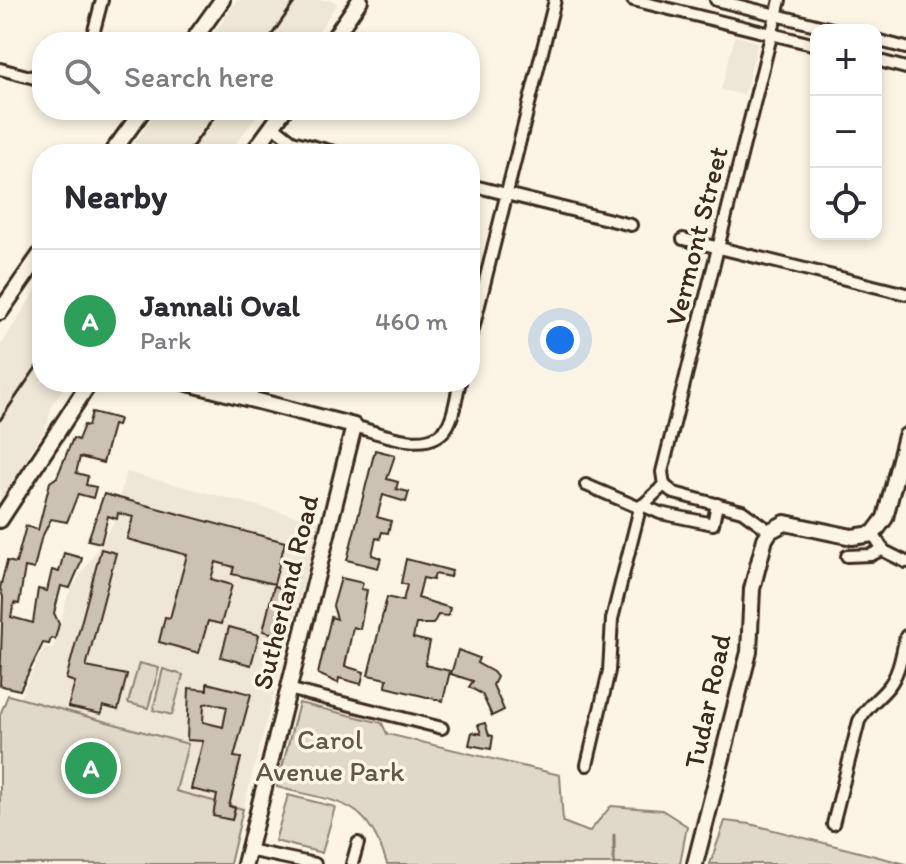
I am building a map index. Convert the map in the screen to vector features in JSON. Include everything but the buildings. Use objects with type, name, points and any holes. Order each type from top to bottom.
[{"type":"street","points":[[94,32],[102,0]]},
{"type":"street","points":[[199,32],[222,0]]},
{"type":"street","points":[[338,32],[360,0]]},
{"type":"street","points":[[480,299],[555,0]]},
{"type":"street","points":[[633,0],[810,44]]},
{"type":"street","points":[[716,0],[812,24]]},
{"type":"street","name":"Vermont Street","points":[[664,485],[662,472],[780,0]]},
{"type":"street","points":[[882,42],[906,48]]},
{"type":"street","points":[[882,62],[906,68]]},
{"type":"street","points":[[0,69],[32,77]]},
{"type":"street","points":[[118,144],[136,120]]},
{"type":"street","points":[[260,144],[277,120]]},
{"type":"street","points":[[273,126],[292,141],[304,144]]},
{"type":"street","points":[[480,188],[631,225]]},
{"type":"street","points":[[683,239],[906,294]]},
{"type":"street","points":[[0,312],[32,266]]},
{"type":"street","points":[[0,520],[83,392]]},
{"type":"street","points":[[223,392],[423,441],[443,432],[450,422],[458,392]]},
{"type":"street","name":"Sutherland Road","points":[[247,857],[354,426]]},
{"type":"street","points":[[587,765],[609,671],[612,619],[641,507],[664,485],[674,493],[742,511],[770,531],[785,523],[799,523],[852,537],[873,534],[885,518],[906,436]]},
{"type":"street","points":[[586,485],[660,513],[713,524],[717,504]]},
{"type":"street","name":"Tudar Road","points":[[695,864],[749,652],[752,589],[762,548],[770,531]]},
{"type":"street","points":[[873,534],[883,549],[906,562]]},
{"type":"street","points":[[847,556],[871,555],[883,549]]},
{"type":"street","points":[[833,824],[859,721],[866,706],[889,687],[896,674],[906,636]]},
{"type":"street","points":[[288,689],[442,728]]},
{"type":"street","points":[[352,864],[358,843]]},
{"type":"street","points":[[247,857],[315,864]]},
{"type":"shaded area","points":[[237,0],[331,0],[337,4],[318,32],[215,32]]},
{"type":"shaded area","points":[[735,36],[758,42],[744,95],[721,90]]},
{"type":"shaded area","points":[[151,120],[254,120],[236,144],[133,144]]},
{"type":"shaded area","points":[[32,296],[32,392],[61,392],[52,404],[47,425],[0,505],[0,347]]},
{"type":"shaded area","points":[[126,472],[320,522],[243,809],[175,791],[188,744],[20,698],[44,647],[53,649],[68,595],[113,524]]},
{"type":"green space","points":[[139,663],[159,668],[148,708],[128,703]]},
{"type":"green space","points":[[163,669],[183,675],[172,715],[153,710]]},
{"type":"green space","points":[[8,695],[188,744],[176,791],[243,809],[230,864],[0,864],[0,715]]},
{"type":"green space","name":"Carol Avenue Park","points":[[299,703],[382,723],[387,734],[560,775],[563,822],[589,832],[611,806],[662,810],[687,826],[680,864],[387,864],[379,842],[359,814],[334,801],[277,787]]},
{"type":"green space","points":[[288,795],[335,807],[322,853],[275,841]]},
{"type":"green space","points":[[725,821],[750,824],[906,864],[710,864]]},
{"type":"waterway","points":[[614,835],[614,864]]},
{"type":"railway","points":[[274,32],[296,0]]},
{"type":"railway","points":[[194,144],[212,120]]},
{"type":"railway","points":[[0,420],[32,374]]},
{"type":"place","name":"Jannali Oval","points":[[91,768]]}]
